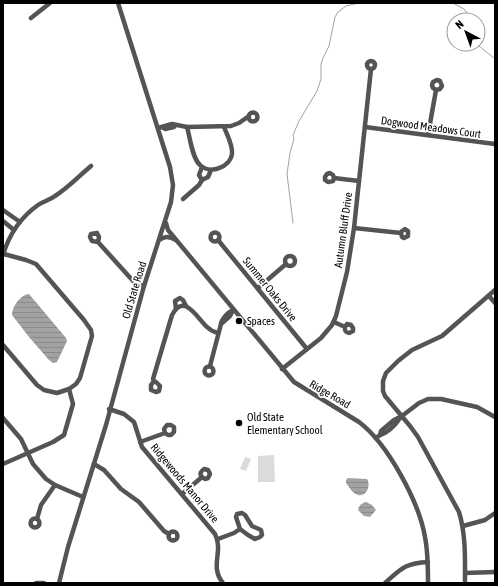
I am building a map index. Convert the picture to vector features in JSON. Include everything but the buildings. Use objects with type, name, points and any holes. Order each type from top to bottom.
[{"type":"street","points":[[31,18],[50,3]]},
{"type":"street","name":"Old State Road","points":[[59,583],[68,547],[94,464],[144,286],[166,221],[173,193],[173,177],[160,128],[118,3]]},
{"type":"street","name":"Autumn Bluff Drive","points":[[282,369],[320,338],[334,322],[336,316],[347,272],[354,228],[371,69]]},
{"type":"street","points":[[428,135],[436,90]]},
{"type":"street","points":[[160,128],[172,124],[187,127],[224,127],[235,125],[249,116]]},
{"type":"street","points":[[187,127],[195,157],[199,165],[211,170],[216,170],[230,160],[232,145],[227,137],[224,127]]},
{"type":"street","name":"Dogwood Meadows Court","points":[[365,127],[495,144]]},
{"type":"street","points":[[3,345],[37,385],[44,390],[57,392],[69,389],[76,384],[80,378],[92,339],[90,330],[84,320],[36,264],[26,260],[3,255],[14,230],[31,210],[55,196],[91,166]]},
{"type":"street","points":[[202,167],[199,175],[202,180]]},
{"type":"street","points":[[183,199],[199,185],[202,180],[208,177],[211,170]]},
{"type":"street","points":[[334,178],[359,181]]},
{"type":"street","points":[[3,210],[20,222]]},
{"type":"street","points":[[3,221],[14,230]]},
{"type":"street","name":"Ridge Road","points":[[166,221],[168,230],[294,382],[354,418],[378,437],[399,474],[418,513],[425,537],[428,562],[428,583]]},
{"type":"street","points":[[354,228],[401,233]]},
{"type":"street","points":[[160,239],[167,236],[177,241]]},
{"type":"street","name":"Summer Oaks Drive","points":[[218,240],[307,349]]},
{"type":"street","points":[[98,242],[134,282],[144,286]]},
{"type":"street","points":[[258,288],[286,264]]},
{"type":"street","points":[[465,583],[463,526],[457,509],[418,437],[388,401],[383,391],[383,381],[386,373],[407,353],[442,336],[495,290]]},
{"type":"street","points":[[489,296],[495,303]]},
{"type":"street","points":[[176,309],[175,302],[180,298],[208,329],[218,333]]},
{"type":"street","points":[[154,382],[153,379],[172,315],[176,309],[186,306]]},
{"type":"street","points":[[210,366],[221,324],[230,316],[233,310]]},
{"type":"street","points":[[334,322],[345,327]]},
{"type":"street","points":[[3,464],[58,440],[64,434],[73,404],[69,389]]},
{"type":"street","points":[[378,437],[381,431],[394,420],[424,400],[434,398],[477,407],[495,417]]},
{"type":"street","name":"Ridgewoods Manor Drive","points":[[109,409],[124,414],[134,422],[137,427],[140,442],[146,452],[218,539],[219,548],[215,565],[218,576],[223,583]]},
{"type":"street","points":[[3,418],[21,439],[36,468],[46,479],[55,485],[83,497]]},
{"type":"street","points":[[140,442],[165,433]]},
{"type":"street","points":[[94,464],[104,470],[121,489],[139,502],[164,531],[169,534]]},
{"type":"street","points":[[182,494],[202,477]]},
{"type":"street","points":[[37,519],[41,506],[55,485]]},
{"type":"street","points":[[242,513],[252,526],[260,530],[262,535],[255,539],[240,529],[236,517],[237,514],[242,513]]},
{"type":"street","points":[[463,526],[485,520],[495,513]]},
{"type":"street","points":[[218,539],[240,529]]},
{"type":"street","points":[[385,583],[411,563],[428,562]]},
{"type":"street","points":[[465,573],[495,572]]},
{"type":"street","points":[[36,583],[44,583]]},
{"type":"shaded area","points":[[29,294],[66,338],[67,341],[57,362],[53,363],[49,360],[12,315],[13,308],[17,302]]},
{"type":"shaded area","points":[[274,455],[275,482],[258,482],[258,456]]},
{"type":"shaded area","points":[[245,457],[251,459],[246,471],[240,469]]},
{"type":"shaded area","points":[[348,478],[367,479],[369,484],[366,492],[361,495],[354,493],[346,483]]},
{"type":"shaded area","points":[[366,502],[372,505],[376,510],[370,517],[364,516],[358,510],[361,504]]},
{"type":"waterway","points":[[293,223],[287,174],[294,139],[293,135],[299,121],[317,91],[321,79],[321,64],[329,46],[335,17],[338,12],[346,6],[359,3]]},
{"type":"waterway","points":[[453,3],[466,12]]},
{"type":"waterway","points":[[486,52],[495,59]]},
{"type":"place","name":"Spaces","points":[[239,321]]},
{"type":"place","name":"Old State Elementary School","points":[[239,423]]}]
